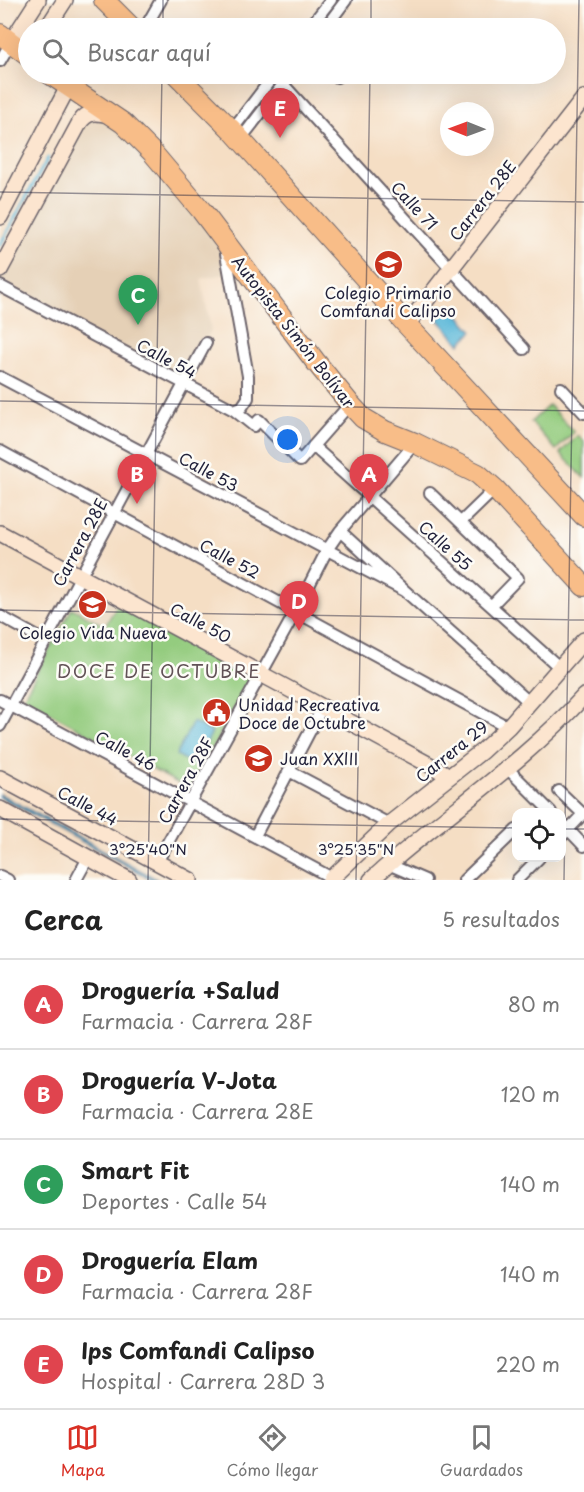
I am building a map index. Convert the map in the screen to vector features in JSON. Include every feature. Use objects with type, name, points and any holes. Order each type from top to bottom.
[{"type":"highway","points":[[110,4],[123,18]]},
{"type":"highway","points":[[5,38],[18,48]]},
{"type":"highway","name":"Autopista Simón Bolívar","points":[[64,84],[112,115],[152,152],[224,238],[363,418],[385,431],[478,474],[495,489],[584,586]]},
{"type":"highway","points":[[186,84],[236,135],[407,325],[584,516]]},
{"type":"street","points":[[22,18],[38,0]]},
{"type":"street","points":[[53,18],[65,0]]},
{"type":"street","points":[[151,18],[161,0]]},
{"type":"street","points":[[317,18],[331,0]]},
{"type":"street","points":[[332,18],[346,0]]},
{"type":"street","points":[[0,61],[5,38],[18,23]]},
{"type":"street","points":[[236,135],[268,84]]},
{"type":"street","points":[[236,135],[283,84]]},
{"type":"street","name":"Calle 71","points":[[283,84],[524,349]]},
{"type":"street","points":[[0,217],[68,87]]},
{"type":"street","name":"Carrera 28E","points":[[407,325],[584,98]]},
{"type":"street","points":[[0,270],[82,119],[92,112],[112,115]]},
{"type":"street","points":[[224,238],[248,375],[248,398],[242,407],[234,411]]},
{"type":"street","name":"Calle 54","points":[[0,286],[234,411],[254,426],[259,420],[300,461],[313,446]]},
{"type":"street","name":"Carrera 28E","points":[[0,726],[206,343]]},
{"type":"street","name":"Calle 53","points":[[0,377],[405,591]]},
{"type":"street","points":[[561,388],[584,413]]},
{"type":"street","points":[[313,446],[350,404]]},
{"type":"street","name":"Carrera 28F","points":[[157,862],[296,611],[327,550],[340,531],[415,443]]},
{"type":"street","name":"Calle 55","points":[[313,446],[559,667]]},
{"type":"street","name":"Calle 52","points":[[0,452],[508,727]]},
{"type":"street","points":[[461,522],[495,489]]},
{"type":"street","points":[[430,493],[518,578],[491,606]]},
{"type":"street","points":[[340,531],[529,702]]},
{"type":"street","name":"Calle 50","points":[[0,533],[450,776]]},
{"type":"street","points":[[0,616],[45,641]]},
{"type":"street","name":"Carrera 29","points":[[331,879],[389,824],[482,751],[508,727],[584,640]]},
{"type":"street","name":"Calle 46","points":[[0,700],[331,879]]},
{"type":"street","points":[[371,880],[508,769],[582,701]]},
{"type":"street","points":[[255,836],[322,708]]},
{"type":"street","points":[[508,769],[541,808]]},
{"type":"street","points":[[289,771],[389,824]]},
{"type":"street","name":"Calle 44","points":[[0,778],[190,880]]},
{"type":"street","points":[[559,791],[584,814],[566,828]]},
{"type":"street","points":[[0,809],[129,880]]},
{"type":"street","points":[[566,832],[584,846]]},
{"type":"street","points":[[464,880],[512,834]]},
{"type":"street","points":[[76,880],[88,858]]},
{"type":"street","points":[[517,880],[535,862]]},
{"type":"street","points":[[388,864],[425,880]]},
{"type":"street","points":[[0,876],[8,880]]},
{"type":"shaded area","points":[[112,115],[224,239],[229,273],[201,279],[211,330],[184,384],[0,286],[0,270],[80,122]]},
{"type":"shaded area","name":"Colegio Vida Nueva","points":[[81,585],[115,604],[104,623],[70,605]]},
{"type":"green space","points":[[549,405],[574,432],[556,450],[531,422]]},
{"type":"green space","points":[[578,435],[584,442],[584,478],[560,453]]},
{"type":"green space","points":[[117,605],[250,679],[190,790],[23,698],[72,608],[105,626]]},
{"type":"water","points":[[451,306],[473,331],[460,344],[438,319]]},
{"type":"water","points":[[193,722],[212,732],[195,765],[176,755]]},
{"type":"water","points":[[0,794],[158,880],[153,880],[0,797]]},
{"type":"waterway","points":[[0,245],[48,158]]},
{"type":"place","name":"Ips Comfandi Calipso","points":[[280,138]]},
{"type":"place","name":"Colegio Primario Comfandi Calipso","points":[[388,264]]},
{"type":"place","name":"Smart Fit","points":[[138,325]]},
{"type":"place","name":"Droguería V-Jota","points":[[137,504]]},
{"type":"place","name":"Droguería +Salud","points":[[369,504]]},
{"type":"place","name":"Colegio Vida Nueva","points":[[93,604]]},
{"type":"place","name":"Droguería Elam","points":[[299,631]]},
{"type":"place","name":"Unidad Recreativa Doce de Octubre","points":[[217,713]]},
{"type":"place","name":"Juan XXIII","points":[[259,758]]},
{"type":"district","name":"DOCE DE OCTUBRE","points":[[159,670]]}]
